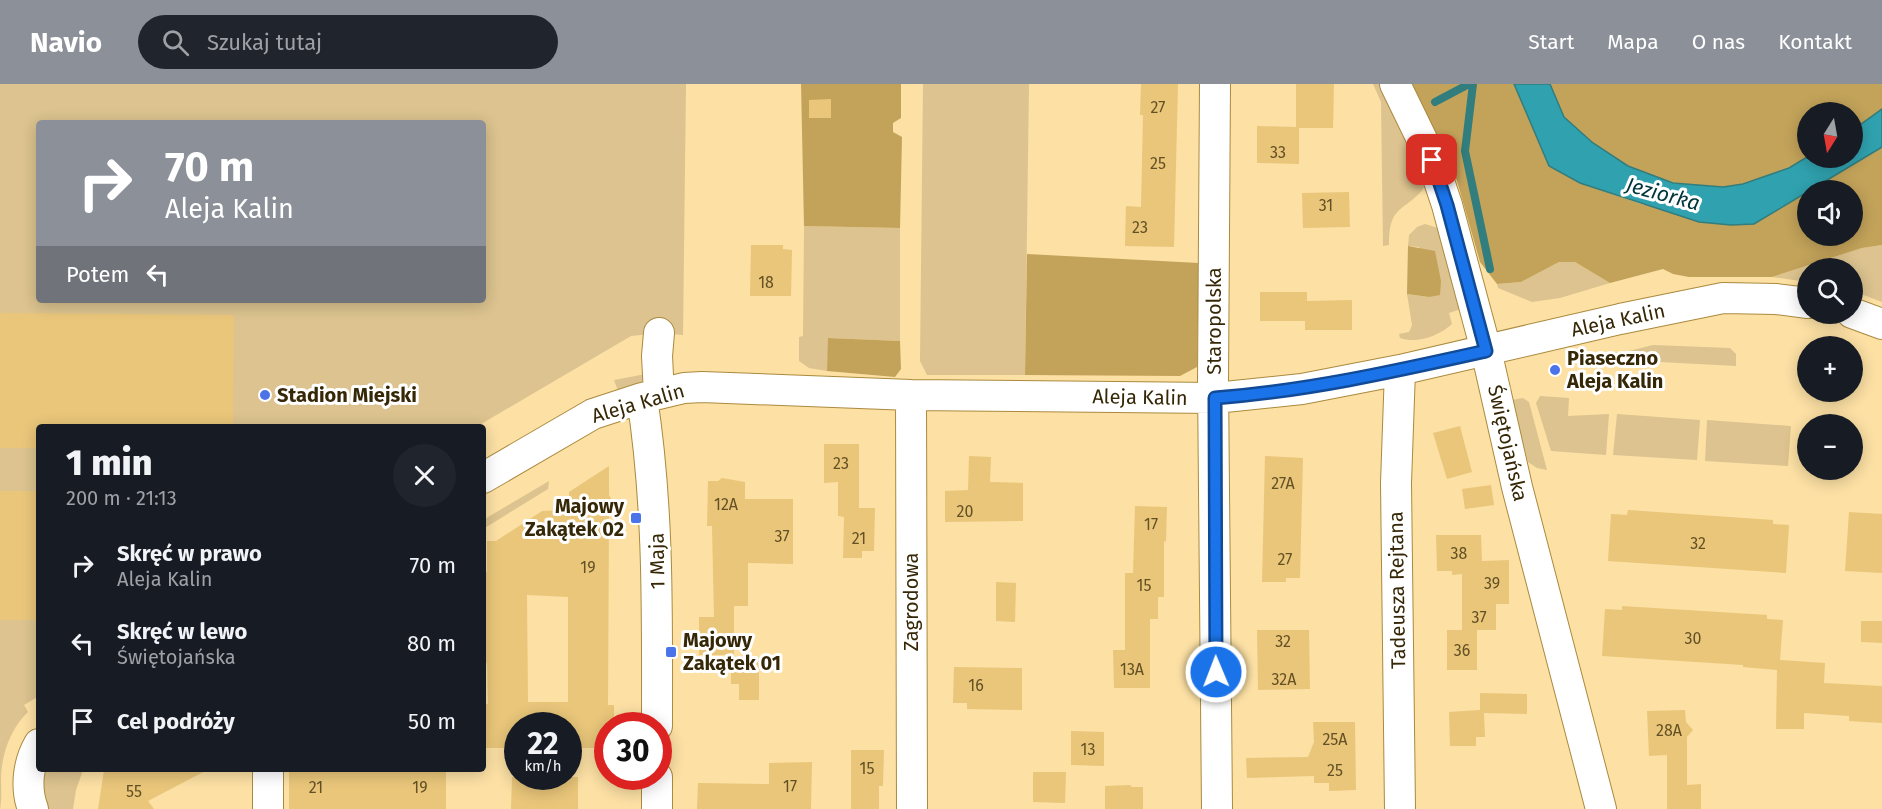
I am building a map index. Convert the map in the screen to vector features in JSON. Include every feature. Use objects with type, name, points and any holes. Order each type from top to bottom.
[{"type":"street","name":"Staropolska","points":[[1215,84],[1217,809]]},
{"type":"street","name":"Świętojańska","points":[[1395,84],[1432,160],[1447,205],[1486,351],[1517,487],[1601,809]]},
{"type":"street","name":"Aleja Kalin","points":[[486,476],[582,419],[606,408],[684,388],[911,395],[1215,398],[1302,389],[1400,370],[1620,319],[1723,298],[1797,302]]},
{"type":"street","points":[[1863,317],[1882,324]]},
{"type":"street","name":"1 Maja","points":[[657,712],[656,524],[648,434],[659,333]]},
{"type":"street","name":"Tadeusza Rejtana","points":[[1400,370],[1396,483],[1400,809]]},
{"type":"street","name":"Zagrodowa","points":[[911,395],[912,809]]},
{"type":"street","points":[[33,809],[30,801],[30,766],[36,751]]},
{"type":"street","points":[[268,772],[268,809]]},
{"type":"street","points":[[657,790],[657,809]]},
{"type":"shaded area","name":"Stadion Miejski","points":[[0,84],[686,84],[683,335],[659,333],[631,336],[481,424],[36,424],[36,698],[24,705],[28,712],[12,733],[6,750],[1,776],[0,809]]},
{"type":"shaded area","points":[[801,84],[901,84],[901,118],[893,123],[893,132],[902,137],[900,228],[804,226]]},
{"type":"shaded area","points":[[923,84],[1029,84],[1025,375],[927,375],[920,361]]},
{"type":"shaded area","points":[[1373,84],[1386,84],[1400,113],[1424,187],[1395,216],[1390,227],[1389,245],[1383,246],[1381,102]]},
{"type":"shaded area","points":[[1412,84],[1514,84],[1549,166],[1580,183],[1641,204],[1754,224],[1797,198],[1797,246],[1863,246],[1863,180],[1827,180],[1847,168],[1863,168],[1863,158],[1882,147],[1882,245],[1862,248],[1831,258],[1797,258],[1797,269],[1772,277],[1689,277],[1673,274],[1663,269],[1610,283],[1575,262],[1559,262],[1521,282],[1497,284],[1480,262],[1457,181]]},
{"type":"shaded area","points":[[1550,84],[1882,84],[1882,109],[1863,123],[1863,102],[1797,102],[1797,163],[1743,184],[1723,187],[1673,183],[1628,166],[1593,143],[1564,117]]},
{"type":"shaded area","points":[[1425,224],[1438,228],[1461,309],[1449,313],[1452,324],[1441,332],[1428,338],[1407,340],[1400,338],[1399,334],[1409,332],[1412,325],[1407,294],[1429,297],[1419,247],[1408,246],[1409,235],[1417,227]]},
{"type":"shaded area","points":[[804,226],[900,228],[900,341],[829,338],[827,371],[809,368],[799,361],[799,337],[803,336]]},
{"type":"shaded area","points":[[1882,245],[1882,302],[1863,295],[1863,258],[1831,258],[1862,248]]},
{"type":"shaded area","points":[[1408,246],[1435,251],[1441,281],[1440,295],[1429,297],[1407,294]]},
{"type":"shaded area","points":[[1027,254],[1199,263],[1197,367],[1180,376],[1025,375]]},
{"type":"shaded area","points":[[1559,262],[1575,262],[1610,283],[1560,298],[1532,302],[1498,288],[1497,284],[1521,282]]},
{"type":"shaded area","points":[[1797,269],[1797,281],[1772,277]]},
{"type":"shaded area","points":[[828,338],[900,341],[901,369],[895,377],[827,371]]},
{"type":"shaded area","points":[[1653,345],[1730,348],[1736,354],[1736,366],[1571,359],[1570,356],[1625,352]]},
{"type":"shaded area","points":[[646,374],[642,383],[618,391],[614,380]]},
{"type":"shaded area","points":[[1540,396],[1569,398],[1568,416],[1609,414],[1606,455],[1551,451],[1536,403]]},
{"type":"shaded area","points":[[1523,398],[1529,402],[1547,470],[1537,468],[1528,462],[1512,400]]},
{"type":"shaded area","points":[[1617,414],[1700,420],[1697,460],[1613,455]]},
{"type":"shaded area","points":[[1707,420],[1791,426],[1788,466],[1705,461]]},
{"type":"shaded area","points":[[549,481],[548,489],[486,527],[486,518]]},
{"type":"shaded area","points":[[41,772],[82,772],[73,809],[45,809]]},
{"type":"water","name":"Jeziorka","points":[[1514,84],[1550,84],[1564,117],[1593,143],[1628,166],[1673,183],[1723,187],[1743,184],[1797,163],[1797,168],[1847,168],[1827,180],[1797,180],[1797,198],[1754,224],[1731,225],[1699,222],[1580,183],[1549,166]]},
{"type":"water","points":[[1882,109],[1882,147],[1863,158],[1863,123]]},
{"type":"building","points":[[1141,84],[1178,84],[1174,247],[1125,246],[1126,206],[1141,207],[1143,115],[1140,115]]},
{"type":"building","points":[[1296,84],[1334,84],[1333,128],[1299,128],[1299,164],[1257,163],[1257,126],[1296,127]]},
{"type":"building","points":[[831,99],[831,118],[809,118],[809,100]]},
{"type":"building","points":[[1349,192],[1350,227],[1303,228],[1302,193]]},
{"type":"building","points":[[751,245],[783,245],[783,249],[792,250],[791,296],[750,296]]},
{"type":"building","points":[[1260,292],[1307,292],[1307,301],[1352,300],[1352,330],[1305,330],[1305,321],[1260,321]]},
{"type":"building","points":[[0,313],[234,315],[233,424],[36,424],[36,448],[0,448]]},
{"type":"building","points":[[1460,426],[1472,472],[1447,479],[1433,433]]},
{"type":"building","points":[[824,444],[859,444],[859,508],[875,508],[874,551],[862,551],[862,558],[843,558],[844,517],[838,516],[838,482],[824,483]]},
{"type":"building","points":[[969,456],[991,457],[990,482],[1023,483],[1023,521],[945,522],[945,491],[968,490]]},
{"type":"building","points":[[1265,456],[1303,458],[1300,578],[1286,578],[1286,582],[1262,582]]},
{"type":"building","points":[[609,466],[609,495],[615,506],[609,516],[608,705],[614,705],[614,712],[594,712],[594,748],[582,748],[582,712],[504,712],[504,748],[486,748],[487,541],[496,541],[542,511],[569,510],[569,492]],"holes":[[[527,595],[568,597],[568,702],[528,702]]]},
{"type":"building","points":[[722,478],[745,482],[745,499],[793,499],[793,564],[748,563],[748,606],[734,606],[734,655],[699,655],[699,617],[714,617],[712,526],[707,526],[708,481],[718,481]]},
{"type":"building","points":[[1491,485],[1494,505],[1465,509],[1462,489]]},
{"type":"building","points":[[0,491],[36,491],[36,620],[0,620]]},
{"type":"building","points":[[1135,506],[1167,507],[1166,542],[1164,541],[1164,597],[1158,597],[1158,619],[1150,619],[1150,688],[1114,688],[1113,650],[1125,650],[1125,573],[1133,573]]},
{"type":"building","points":[[1628,510],[1773,520],[1773,524],[1789,525],[1786,573],[1608,561],[1611,514],[1627,515]]},
{"type":"building","points":[[1849,512],[1882,514],[1882,573],[1845,571]]},
{"type":"building","points":[[1436,535],[1481,535],[1482,561],[1509,560],[1509,604],[1496,604],[1496,630],[1462,630],[1462,574],[1452,575],[1452,571],[1437,571]]},
{"type":"building","points":[[996,582],[1016,583],[1015,622],[996,621]]},
{"type":"building","points":[[1622,606],[1767,615],[1767,619],[1783,620],[1780,660],[1825,663],[1824,683],[1882,686],[1882,723],[1849,721],[1849,716],[1804,713],[1804,729],[1776,729],[1777,670],[1743,667],[1743,665],[1602,656],[1605,609],[1622,610]]},
{"type":"building","points":[[1861,621],[1882,621],[1882,643],[1861,642]]},
{"type":"building","points":[[1257,630],[1309,630],[1310,689],[1258,690]]},
{"type":"building","points":[[1447,630],[1477,630],[1477,670],[1447,670]]},
{"type":"building","points":[[731,656],[759,657],[759,700],[739,700],[739,684],[731,684]]},
{"type":"building","points":[[954,667],[1022,668],[1022,710],[967,709],[967,703],[953,703]]},
{"type":"building","points":[[1480,693],[1527,694],[1527,714],[1484,713],[1485,737],[1476,737],[1476,746],[1450,746],[1449,712],[1480,710]]},
{"type":"building","points":[[1685,710],[1686,722],[1693,730],[1687,737],[1687,785],[1701,784],[1701,809],[1667,809],[1667,755],[1649,756],[1647,711]]},
{"type":"building","points":[[1313,722],[1355,722],[1356,790],[1329,791],[1329,783],[1314,783],[1314,776],[1247,778],[1246,758],[1308,757],[1314,742]]},
{"type":"building","points":[[1071,731],[1104,732],[1104,766],[1071,765]]},
{"type":"building","points":[[851,750],[884,750],[883,786],[879,786],[879,809],[851,809]]},
{"type":"building","points":[[812,762],[811,809],[697,809],[698,783],[769,784],[769,763]]},
{"type":"building","points":[[104,772],[203,772],[148,801],[154,809],[98,809]]},
{"type":"building","points":[[289,772],[446,772],[446,809],[289,809]]},
{"type":"building","points":[[1033,772],[1066,772],[1065,803],[1033,802]]},
{"type":"building","points":[[1105,786],[1143,787],[1143,809],[1105,809]]},
{"type":"building","points":[[512,790],[578,790],[578,809],[511,809]]},
{"type":"waterway","points":[[1435,102],[1469,84]]},
{"type":"waterway","points":[[1473,84],[1465,151],[1490,269]]},
{"type":"place","name":"Piaseczno Aleja Kalin","points":[[1555,370]]},
{"type":"place","name":"Stadion Miejski","points":[[265,395]]},
{"type":"place","name":"Majowy Zakątek 02","points":[[636,518]]},
{"type":"place","name":"Majowy Zakątek 01","points":[[671,652]]},
{"type":"route","points":[[1216,672],[1215,398],[1302,389],[1486,351],[1447,205],[1432,160]]}]
